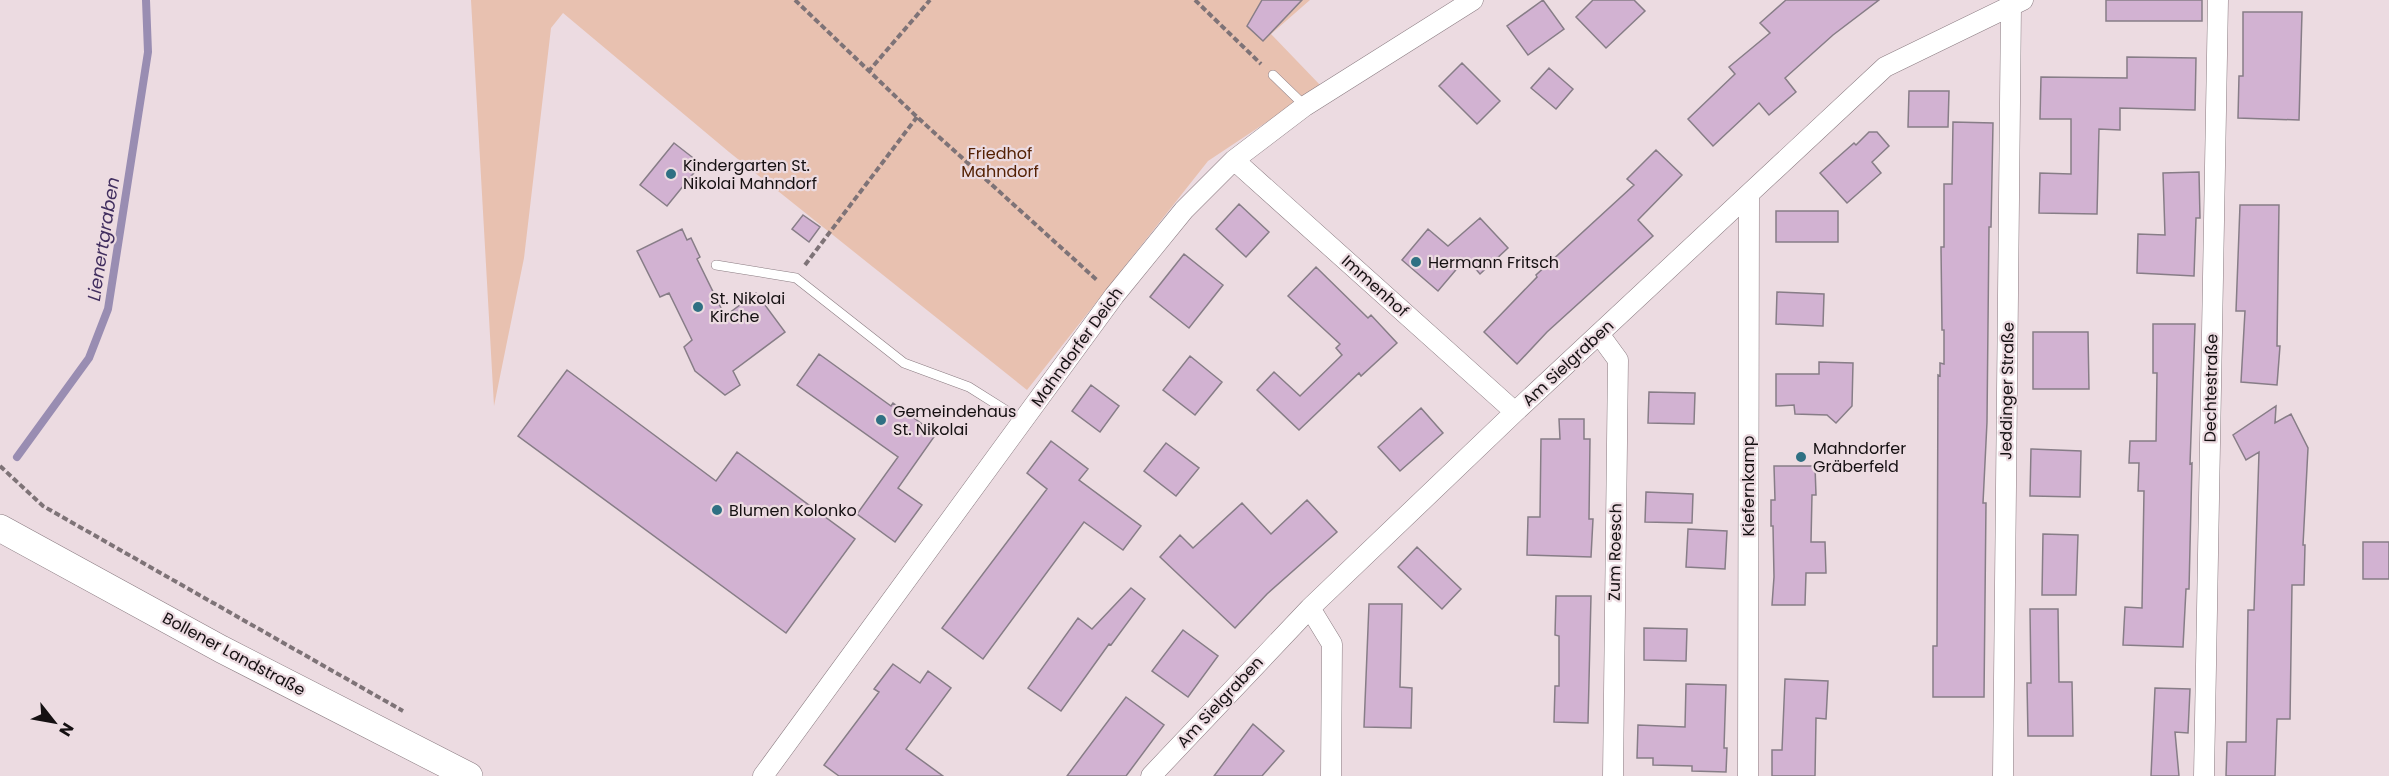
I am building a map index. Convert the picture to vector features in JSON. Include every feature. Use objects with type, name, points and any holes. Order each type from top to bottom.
[{"type":"street","name":"Mahndorfer Deich","points":[[763,776],[1114,296],[1184,210],[1234,160],[1305,106],[1455,6],[1473,0]]},
{"type":"street","name":"Dechtestraße","points":[[2204,776],[2218,0]]},
{"type":"street","name":"Am Sielgraben","points":[[1151,776],[1310,608],[1515,412],[1885,67],[2017,3]]},
{"type":"street","name":"Jeddinger Straße","points":[[2003,776],[2017,3]]},
{"type":"street","name":"Immenhof","points":[[1234,160],[1515,412]]},
{"type":"street","name":"Kiefernkamp","points":[[1748,776],[1749,196]]},
{"type":"street","name":"Zum Roesch","points":[[1599,334],[1618,360],[1612,776]]},
{"type":"street","name":"Bollener Landstraße","points":[[0,528],[221,649],[469,776]]},
{"type":"street","points":[[1310,608],[1332,644],[1331,776]]},
{"type":"lane","points":[[1272,75],[1305,106]]},
{"type":"lane","points":[[716,266],[796,278],[904,363],[969,387],[1023,421]]},
{"type":"path","points":[[795,0],[868,72],[1114,296]]},
{"type":"path","points":[[868,72],[930,0]]},
{"type":"path","points":[[1194,0],[1272,75]]},
{"type":"path","points":[[796,278],[917,117]]},
{"type":"path","points":[[0,466],[43,507],[405,712]]},
{"type":"green space","name":"Friedhof Mahndorf","points":[[471,0],[1310,0],[1271,34],[1321,86],[1208,161],[1027,390],[729,152],[563,13],[551,28],[524,258],[494,406]]},
{"type":"building","points":[[1262,0],[1302,0],[1263,41],[1247,26]]},
{"type":"building","points":[[1543,0],[1564,29],[1528,55],[1507,26]]},
{"type":"building","points":[[1593,0],[1634,0],[1645,11],[1606,48],[1576,17]]},
{"type":"building","points":[[1786,0],[1879,0],[1833,35],[1785,78],[1796,92],[1769,115],[1759,103],[1713,146],[1688,119],[1735,74],[1729,67],[1770,33],[1760,23]]},
{"type":"building","points":[[2106,0],[2202,0],[2202,21],[2106,21]]},
{"type":"building","points":[[2243,12],[2302,12],[2299,120],[2238,118],[2239,76],[2243,76]]},
{"type":"building","points":[[2127,57],[2196,58],[2195,110],[2120,108],[2120,130],[2099,129],[2097,214],[2039,213],[2040,173],[2071,174],[2071,119],[2040,119],[2041,77],[2127,78]]},
{"type":"building","points":[[1462,63],[1500,101],[1477,124],[1439,86]]},
{"type":"building","points":[[1549,68],[1573,89],[1556,109],[1531,88]]},
{"type":"building","points":[[1909,91],[1949,91],[1948,127],[1908,127]]},
{"type":"building","points":[[1953,122],[1993,123],[1991,227],[1989,227],[1987,422],[1983,503],[1986,503],[1984,697],[1933,697],[1933,646],[1937,646],[1938,375],[1940,376],[1940,363],[1944,364],[1941,247],[1944,247],[1944,184],[1952,184]]},
{"type":"building","points":[[1869,132],[1877,132],[1889,146],[1872,162],[1881,173],[1847,203],[1820,173]]},
{"type":"building","name":"Kindergarten St. Nikolai Mahndorf","points":[[674,143],[701,164],[667,206],[640,185]]},
{"type":"building","points":[[1656,150],[1682,175],[1638,220],[1653,236],[1547,332],[1517,364],[1484,332],[1537,277],[1536,275],[1634,185],[1627,179]]},
{"type":"building","points":[[2199,172],[2200,218],[2196,218],[2194,276],[2137,273],[2138,234],[2165,235],[2163,173]]},
{"type":"building","points":[[1239,204],[1269,232],[1246,257],[1216,229]]},
{"type":"building","points":[[2240,205],[2279,205],[2277,346],[2280,346],[2277,385],[2241,382],[2245,311],[2236,311]]},
{"type":"building","points":[[1776,211],[1838,211],[1838,242],[1776,242]]},
{"type":"building","points":[[803,215],[820,227],[809,242],[792,229]]},
{"type":"building","points":[[1480,218],[1508,248],[1480,274],[1466,258],[1438,291],[1402,260],[1428,229],[1448,246]]},
{"type":"building","name":"St. Nikolai Kirche","points":[[682,229],[687,240],[691,238],[700,257],[697,259],[725,316],[756,293],[785,332],[733,371],[740,385],[725,395],[695,371],[684,347],[692,340],[669,293],[660,297],[637,251]]},
{"type":"building","points":[[1184,254],[1223,285],[1189,328],[1150,297]]},
{"type":"building","points":[[1316,267],[1368,318],[1371,315],[1397,343],[1361,376],[1359,373],[1299,430],[1257,390],[1274,372],[1300,396],[1342,355],[1336,348],[1340,344],[1288,296]]},
{"type":"building","points":[[1777,292],[1824,294],[1823,326],[1776,324]]},
{"type":"building","points":[[2153,324],[2195,324],[2190,464],[2192,463],[2189,589],[2186,589],[2183,647],[2123,645],[2125,607],[2142,608],[2144,491],[2138,491],[2139,463],[2129,463],[2130,441],[2156,441],[2157,373],[2153,373]]},
{"type":"building","points":[[2033,332],[2088,332],[2089,389],[2033,389]]},
{"type":"building","name":"Gemeindehaus St. Nikolai","points":[[819,354],[891,406],[893,403],[936,434],[898,488],[922,505],[895,542],[857,514],[898,457],[797,385]]},
{"type":"building","points":[[1190,356],[1222,382],[1195,415],[1163,390]]},
{"type":"building","points":[[1819,362],[1853,363],[1852,406],[1836,423],[1827,415],[1795,414],[1794,405],[1776,406],[1776,374],[1819,374]]},
{"type":"building","name":"Blumen Kolonko","points":[[567,370],[716,481],[737,452],[855,539],[786,633],[518,436]]},
{"type":"building","points":[[1091,385],[1119,406],[1100,432],[1072,411]]},
{"type":"building","points":[[1649,392],[1695,393],[1694,424],[1648,423]]},
{"type":"building","points":[[2276,406],[2275,423],[2291,414],[2308,448],[2303,545],[2305,545],[2304,585],[2292,585],[2290,719],[2277,719],[2275,776],[2226,776],[2227,742],[2246,742],[2248,610],[2254,610],[2259,452],[2246,460],[2233,435]]},
{"type":"building","points":[[1421,408],[1443,433],[1400,471],[1378,447]]},
{"type":"building","points":[[1559,419],[1584,419],[1584,439],[1590,439],[1589,519],[1593,519],[1591,557],[1527,555],[1528,517],[1540,517],[1541,439],[1560,439]]},
{"type":"building","points":[[1051,441],[1088,469],[1079,480],[1141,526],[1123,550],[1084,522],[983,659],[942,628],[1047,489],[1027,473]]},
{"type":"building","points":[[1166,443],[1199,468],[1176,496],[1144,471]]},
{"type":"building","points":[[2031,449],[2081,451],[2080,497],[2030,496]]},
{"type":"building","points":[[1774,466],[1815,466],[1816,495],[1812,495],[1811,542],[1825,542],[1826,573],[1806,573],[1805,605],[1772,605],[1774,577],[1771,500],[1775,500]]},
{"type":"building","points":[[1646,492],[1693,494],[1692,523],[1645,522]]},
{"type":"building","points":[[1307,500],[1337,532],[1267,594],[1235,628],[1160,557],[1180,535],[1193,548],[1242,503],[1271,534]]},
{"type":"building","points":[[1688,529],[1727,531],[1725,569],[1686,567]]},
{"type":"building","points":[[2043,534],[2078,535],[2076,595],[2042,595]]},
{"type":"building","points":[[2363,542],[2389,542],[2389,579],[2363,579]]},
{"type":"building","points":[[1417,547],[1461,589],[1442,609],[1398,567]]},
{"type":"building","points":[[1131,588],[1145,599],[1111,645],[1109,644],[1061,711],[1028,688],[1078,618],[1092,629]]},
{"type":"building","points":[[1556,596],[1591,596],[1588,723],[1554,722],[1555,686],[1559,686],[1559,636],[1555,635]]},
{"type":"building","points":[[1369,604],[1402,604],[1400,687],[1412,688],[1411,728],[1364,727]]},
{"type":"building","points":[[2030,609],[2058,609],[2059,682],[2072,682],[2073,736],[2028,736],[2027,683],[2031,683]]},
{"type":"building","points":[[1644,628],[1687,629],[1686,661],[1644,660]]},
{"type":"building","points":[[1183,630],[1218,656],[1188,697],[1152,671]]},
{"type":"building","points":[[893,664],[920,683],[928,671],[951,688],[906,749],[943,776],[839,776],[824,765],[879,692],[874,689]]},
{"type":"building","points":[[1785,679],[1828,681],[1826,719],[1816,718],[1815,776],[1772,776],[1772,750],[1782,750]]},
{"type":"building","points":[[1686,684],[1726,685],[1724,748],[1727,748],[1726,772],[1692,771],[1692,766],[1653,765],[1653,758],[1637,758],[1638,725],[1685,727]]},
{"type":"building","points":[[2155,688],[2190,689],[2188,733],[2175,732],[2179,776],[2151,776]]},
{"type":"building","points":[[1126,697],[1164,725],[1126,776],[1067,776]]},
{"type":"building","points":[[1253,724],[1284,751],[1262,776],[1214,776]]},
{"type":"waterway","name":"Lienertgraben","points":[[17,457],[89,358],[108,309],[148,52],[146,0]]},
{"type":"place","name":"Kindergarten St. Nikolai Mahndorf","points":[[671,174]]},
{"type":"place","name":"Hermann Fritsch","points":[[1416,262]]},
{"type":"place","name":"St. Nikolai Kirche","points":[[698,307]]},
{"type":"place","name":"Gemeindehaus St. Nikolai","points":[[881,420]]},
{"type":"place","name":"Mahndorfer Gräberfeld","points":[[1801,457]]},
{"type":"place","name":"Blumen Kolonko","points":[[717,510]]}]
